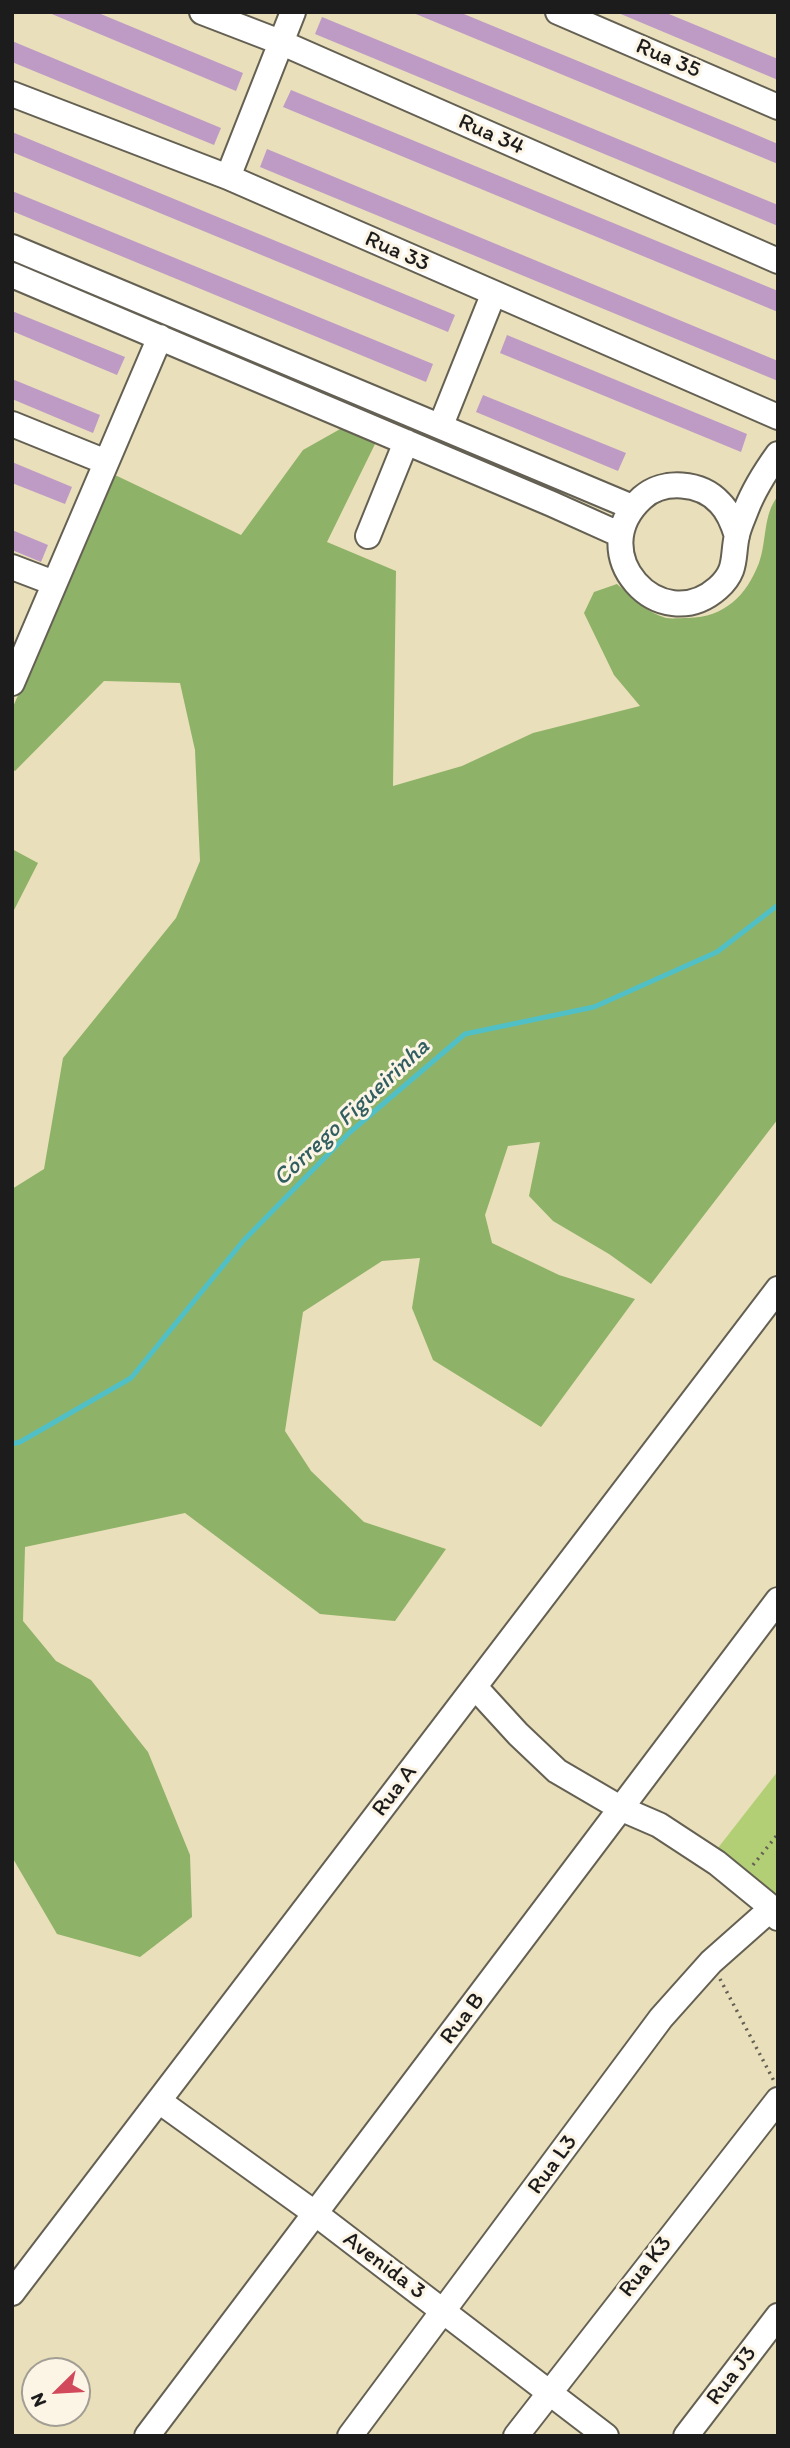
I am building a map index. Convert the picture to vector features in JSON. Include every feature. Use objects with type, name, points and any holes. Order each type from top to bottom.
[{"type":"street","name":"Rua 34","points":[[202,12],[280,43],[778,261]]},
{"type":"street","points":[[228,177],[293,12]]},
{"type":"street","name":"Rua 35","points":[[558,12],[778,107]]},
{"type":"street","name":"Rua 33","points":[[12,94],[228,177],[493,295],[778,417]]},
{"type":"street","points":[[12,247],[632,507]]},
{"type":"street","points":[[12,275],[621,535]]},
{"type":"street","points":[[441,425],[493,295]]},
{"type":"street","points":[[12,683],[160,337]]},
{"type":"street","points":[[12,424],[106,462]]},
{"type":"street","points":[[368,536],[406,442]]},
{"type":"street","points":[[737,536],[731,517],[719,501],[703,490],[684,485],[664,486],[647,494],[632,507],[623,524],[619,543],[622,562],[631,579],[645,593],[663,601],[682,603],[701,598],[718,588],[730,573],[736,555],[737,536],[757,485],[778,454]]},
{"type":"street","points":[[719,501],[757,485]]},
{"type":"street","points":[[12,567],[54,583]]},
{"type":"street","name":"Rua A","points":[[12,2293],[778,1289]]},
{"type":"street","name":"Rua B","points":[[147,2436],[778,1600]]},
{"type":"street","points":[[475,1686],[518,1734],[557,1771],[622,1809],[659,1825],[717,1863],[775,1913]]},
{"type":"street","name":"Rua L3","points":[[351,2436],[661,2018],[711,1962],[775,1913]]},
{"type":"street","name":"Rua K3","points":[[516,2436],[778,2100]]},
{"type":"street","name":"Avenida 3","points":[[159,2101],[316,2214],[607,2436]]},
{"type":"street","name":"Rua J3","points":[[687,2436],[778,2316]]},
{"type":"path","points":[[740,1882],[778,1834]]},
{"type":"path","points":[[711,1962],[778,2089]]},
{"type":"green space","points":[[342,428],[376,442],[327,542],[396,571],[393,786],[462,766],[533,733],[640,706],[614,675],[584,613],[594,592],[617,584],[646,608],[666,618],[701,617],[723,609],[741,595],[754,575],[770,511],[778,496],[778,1119],[651,1284],[609,1254],[553,1221],[529,1196],[540,1142],[508,1146],[485,1215],[492,1243],[559,1275],[635,1299],[541,1427],[433,1360],[412,1308],[420,1258],[382,1261],[303,1312],[285,1431],[311,1471],[364,1522],[446,1549],[395,1621],[320,1614],[185,1513],[25,1547],[23,1621],[56,1661],[91,1680],[148,1752],[190,1855],[192,1917],[140,1957],[57,1934],[12,1857],[12,1189],[44,1169],[63,1058],[176,918],[200,861],[195,750],[180,683],[104,681],[15,771],[12,769],[12,709],[115,475],[241,535],[303,450]]},
{"type":"green space","points":[[12,849],[38,863],[12,914]]},
{"type":"green space","points":[[778,1771],[778,1905],[714,1853]]},
{"type":"building","points":[[47,12],[96,12],[243,73],[236,91]]},
{"type":"building","points":[[411,12],[459,12],[738,127],[778,144],[778,164]]},
{"type":"building","points":[[616,12],[664,12],[778,59],[778,80]]},
{"type":"building","points":[[322,17],[778,205],[778,226],[315,34]]},
{"type":"building","points":[[12,41],[221,128],[214,145],[12,62]]},
{"type":"building","points":[[291,90],[778,291],[778,312],[283,107]]},
{"type":"building","points":[[12,132],[455,315],[448,332],[12,152]]},
{"type":"building","points":[[267,149],[778,361],[778,381],[260,167]]},
{"type":"building","points":[[12,191],[433,364],[426,382],[12,211]]},
{"type":"building","points":[[12,311],[125,357],[117,375],[12,331]]},
{"type":"building","points":[[507,335],[747,434],[741,452],[500,353]]},
{"type":"building","points":[[12,379],[100,415],[93,433],[12,399]]},
{"type":"building","points":[[483,395],[626,453],[618,471],[476,412]]},
{"type":"building","points":[[12,462],[72,487],[65,504],[12,483]]},
{"type":"building","points":[[12,530],[48,545],[41,562],[12,550]]},
{"type":"waterway","name":"Córrego Figueirinha","points":[[12,1444],[20,1442],[131,1378],[244,1240],[349,1133],[465,1034],[594,1007],[717,952],[778,905]]}]
